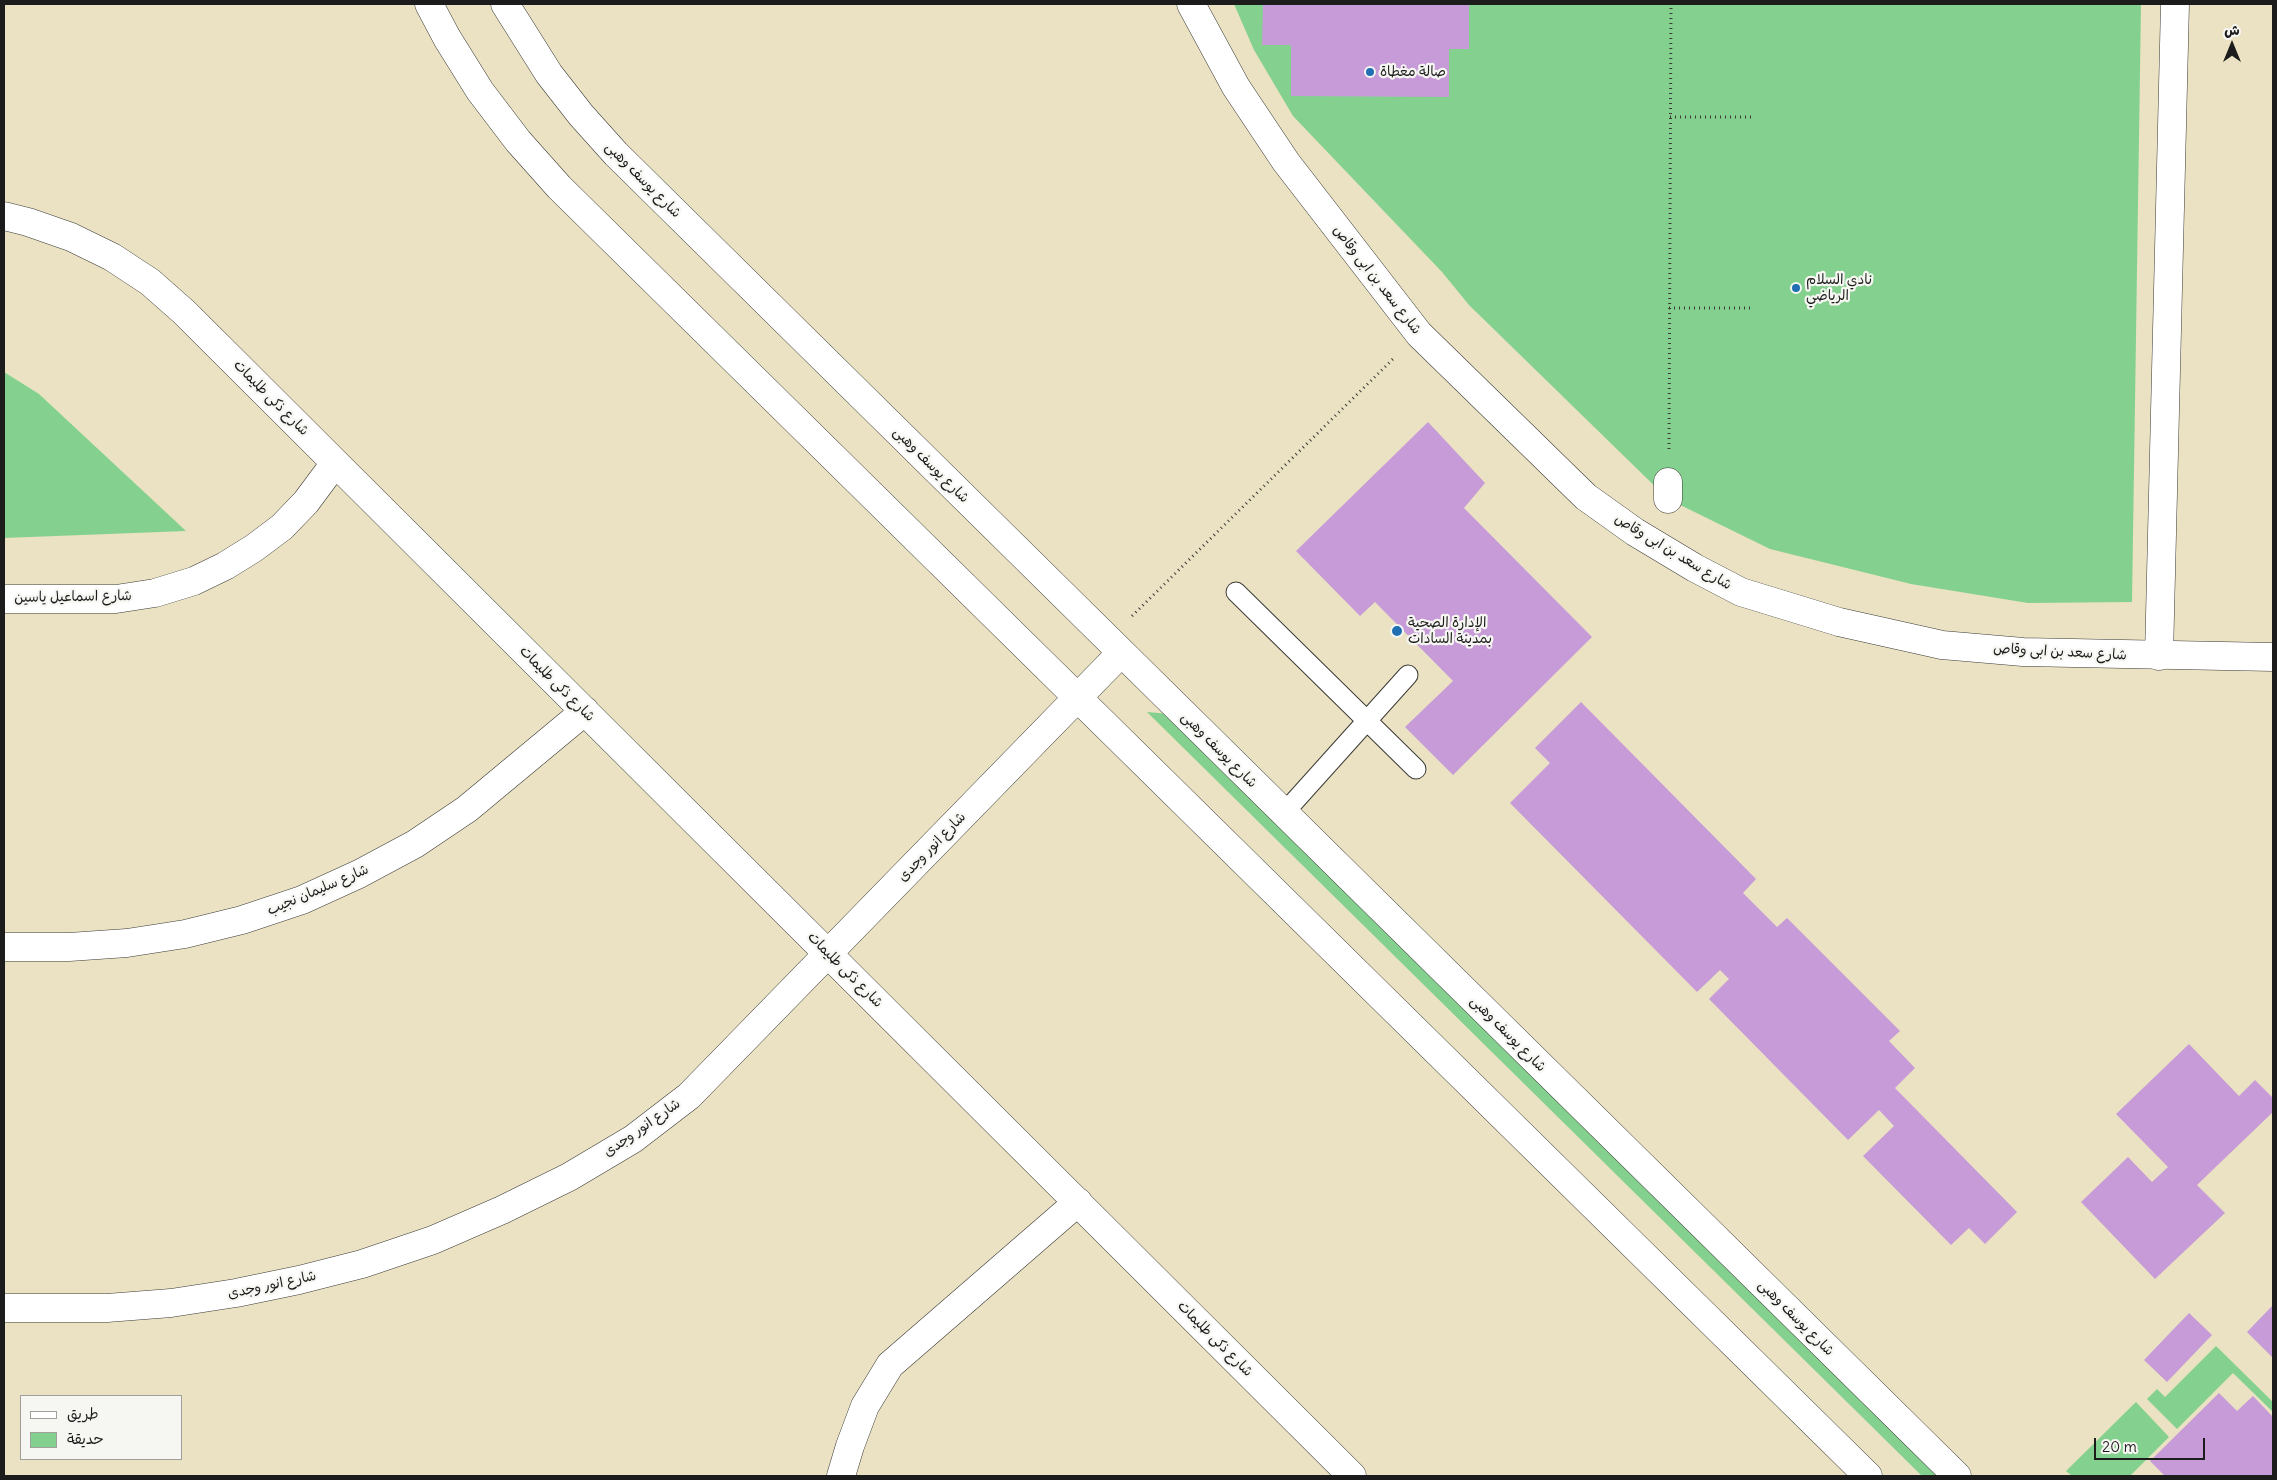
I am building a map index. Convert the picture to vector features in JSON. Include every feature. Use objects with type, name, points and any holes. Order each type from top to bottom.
[{"type":"street","points":[[429,4],[447,38],[480,91],[518,141],[559,187],[1868,1476]]},
{"type":"street","name":"شارع يوسف وهبى","points":[[505,4],[549,74],[581,115],[616,154],[1956,1476]]},
{"type":"street","name":"شارع سعد بن ابى وقاص","points":[[1191,4],[1236,87],[1286,162],[1418,334],[1586,497],[1635,532],[1695,568],[1741,592],[1839,622],[1942,645],[2023,652],[2273,657]]},
{"type":"street","points":[[2159,656],[2175,4]]},
{"type":"street","name":"شارع ذكى طليمات","points":[[4,216],[71,236],[112,257],[150,282],[184,312],[1352,1476]]},
{"type":"street","name":"شارع اسماعيل ياسين","points":[[4,599],[116,599],[155,593],[194,581],[225,566],[254,548],[282,526],[306,502],[336,463]]},
{"type":"street","name":"شارع انور وجدى","points":[[4,1308],[107,1308],[171,1302],[236,1293],[299,1280],[362,1264],[433,1240],[493,1214],[569,1177],[633,1138],[689,1096],[1078,699],[1115,646]]},
{"type":"street","name":"شارع سليمان نجيب","points":[[4,947],[78,947],[176,936],[242,920],[302,900],[359,874],[415,844],[467,809],[585,712]]},
{"type":"street","points":[[841,1476],[865,1406],[890,1365],[1078,1202]]},
{"type":"lane","points":[[1236,592],[1416,769]]},
{"type":"lane","points":[[1284,813],[1408,675]]},
{"type":"path","points":[[1668,491],[1671,4]]},
{"type":"path","points":[[1670,117],[1752,117]]},
{"type":"path","points":[[1669,308],[1752,308]]},
{"type":"path","points":[[1115,646],[1418,334]]},
{"type":"green space","name":"نادي السلام الرياضي","points":[[1234,4],[2141,4],[2132,602],[2028,603],[1911,584],[1770,549],[1668,499],[1469,305],[1442,272],[1293,116],[1254,50]]},
{"type":"green space","points":[[4,372],[39,394],[186,531],[4,538]]},
{"type":"green space","points":[[1147,712],[1193,716],[1957,1476],[1922,1476]]},
{"type":"green space","points":[[2216,1346],[2273,1402],[2273,1412],[2233,1373],[2177,1429],[2147,1399],[2157,1389],[2165,1397]]},
{"type":"green space","points":[[2136,1402],[2169,1437],[2130,1476],[2072,1476],[2066,1471]]},
{"type":"building","name":"صالة مغطاة","points":[[1263,4],[1469,4],[1469,49],[1449,49],[1449,97],[1291,96],[1291,45],[1262,45]]},
{"type":"building","points":[[1428,422],[1485,483],[1464,508],[1592,637],[1453,775],[1405,727],[1453,681],[1375,602],[1360,616],[1296,551]]},
{"type":"building","points":[[1581,702],[1756,879],[1743,893],[1777,927],[1787,918],[1900,1031],[1889,1041],[1915,1068],[1895,1088],[2017,1212],[1985,1244],[1969,1228],[1951,1245],[1863,1156],[1894,1126],[1879,1110],[1848,1140],[1709,999],[1729,979],[1720,970],[1697,992],[1510,803],[1550,763],[1535,748]]},
{"type":"building","points":[[2189,1044],[2239,1096],[2255,1080],[2273,1098],[2273,1112],[2197,1185],[2225,1213],[2155,1279],[2081,1202],[2128,1157],[2152,1182],[2168,1167],[2116,1114]]},
{"type":"building","points":[[2273,1305],[2273,1358],[2247,1332]]},
{"type":"building","points":[[2189,1313],[2212,1335],[2167,1382],[2144,1360]]},
{"type":"building","points":[[2219,1393],[2237,1411],[2253,1396],[2273,1417],[2273,1476],[2165,1476],[2150,1461]]},
{"type":"place","name":"صالة مغطاة","points":[[1370,72]]},
{"type":"place","name":"نادي السلام الرياضي","points":[[1796,288]]},
{"type":"place","name":"الإدارة الصحية بمدينة السادات","points":[[1397,631]]}]
